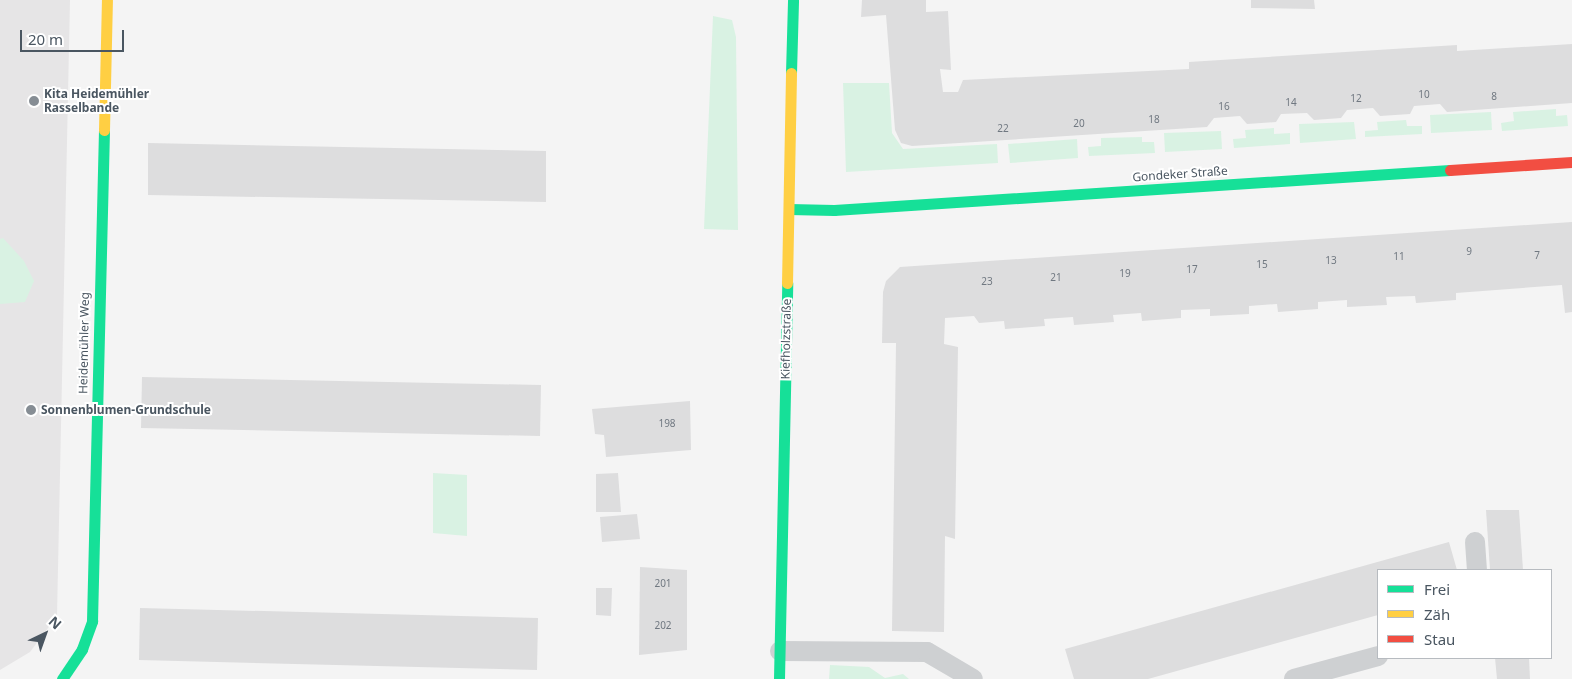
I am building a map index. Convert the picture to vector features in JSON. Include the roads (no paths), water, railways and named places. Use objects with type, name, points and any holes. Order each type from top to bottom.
[{"type":"street","name":"Heidemühler Weg","points":[[62,679],[82,649],[92,621],[106,0]]},
{"type":"street","name":"Kiefholzstraße","points":[[779,679],[793,0]]},
{"type":"street","name":"Gondeker Straße","points":[[789,209],[834,210],[1572,162]]},
{"type":"lane","points":[[1475,542],[1477,569]]},
{"type":"lane","points":[[780,651],[927,652],[973,679]]},
{"type":"lane","points":[[1294,679],[1377,656]]},
{"type":"place","name":"Kita Heidemühler Rasselbande","points":[[34,101]]},
{"type":"place","name":"Sonnenblumen-Grundschule","points":[[31,410]]}]
